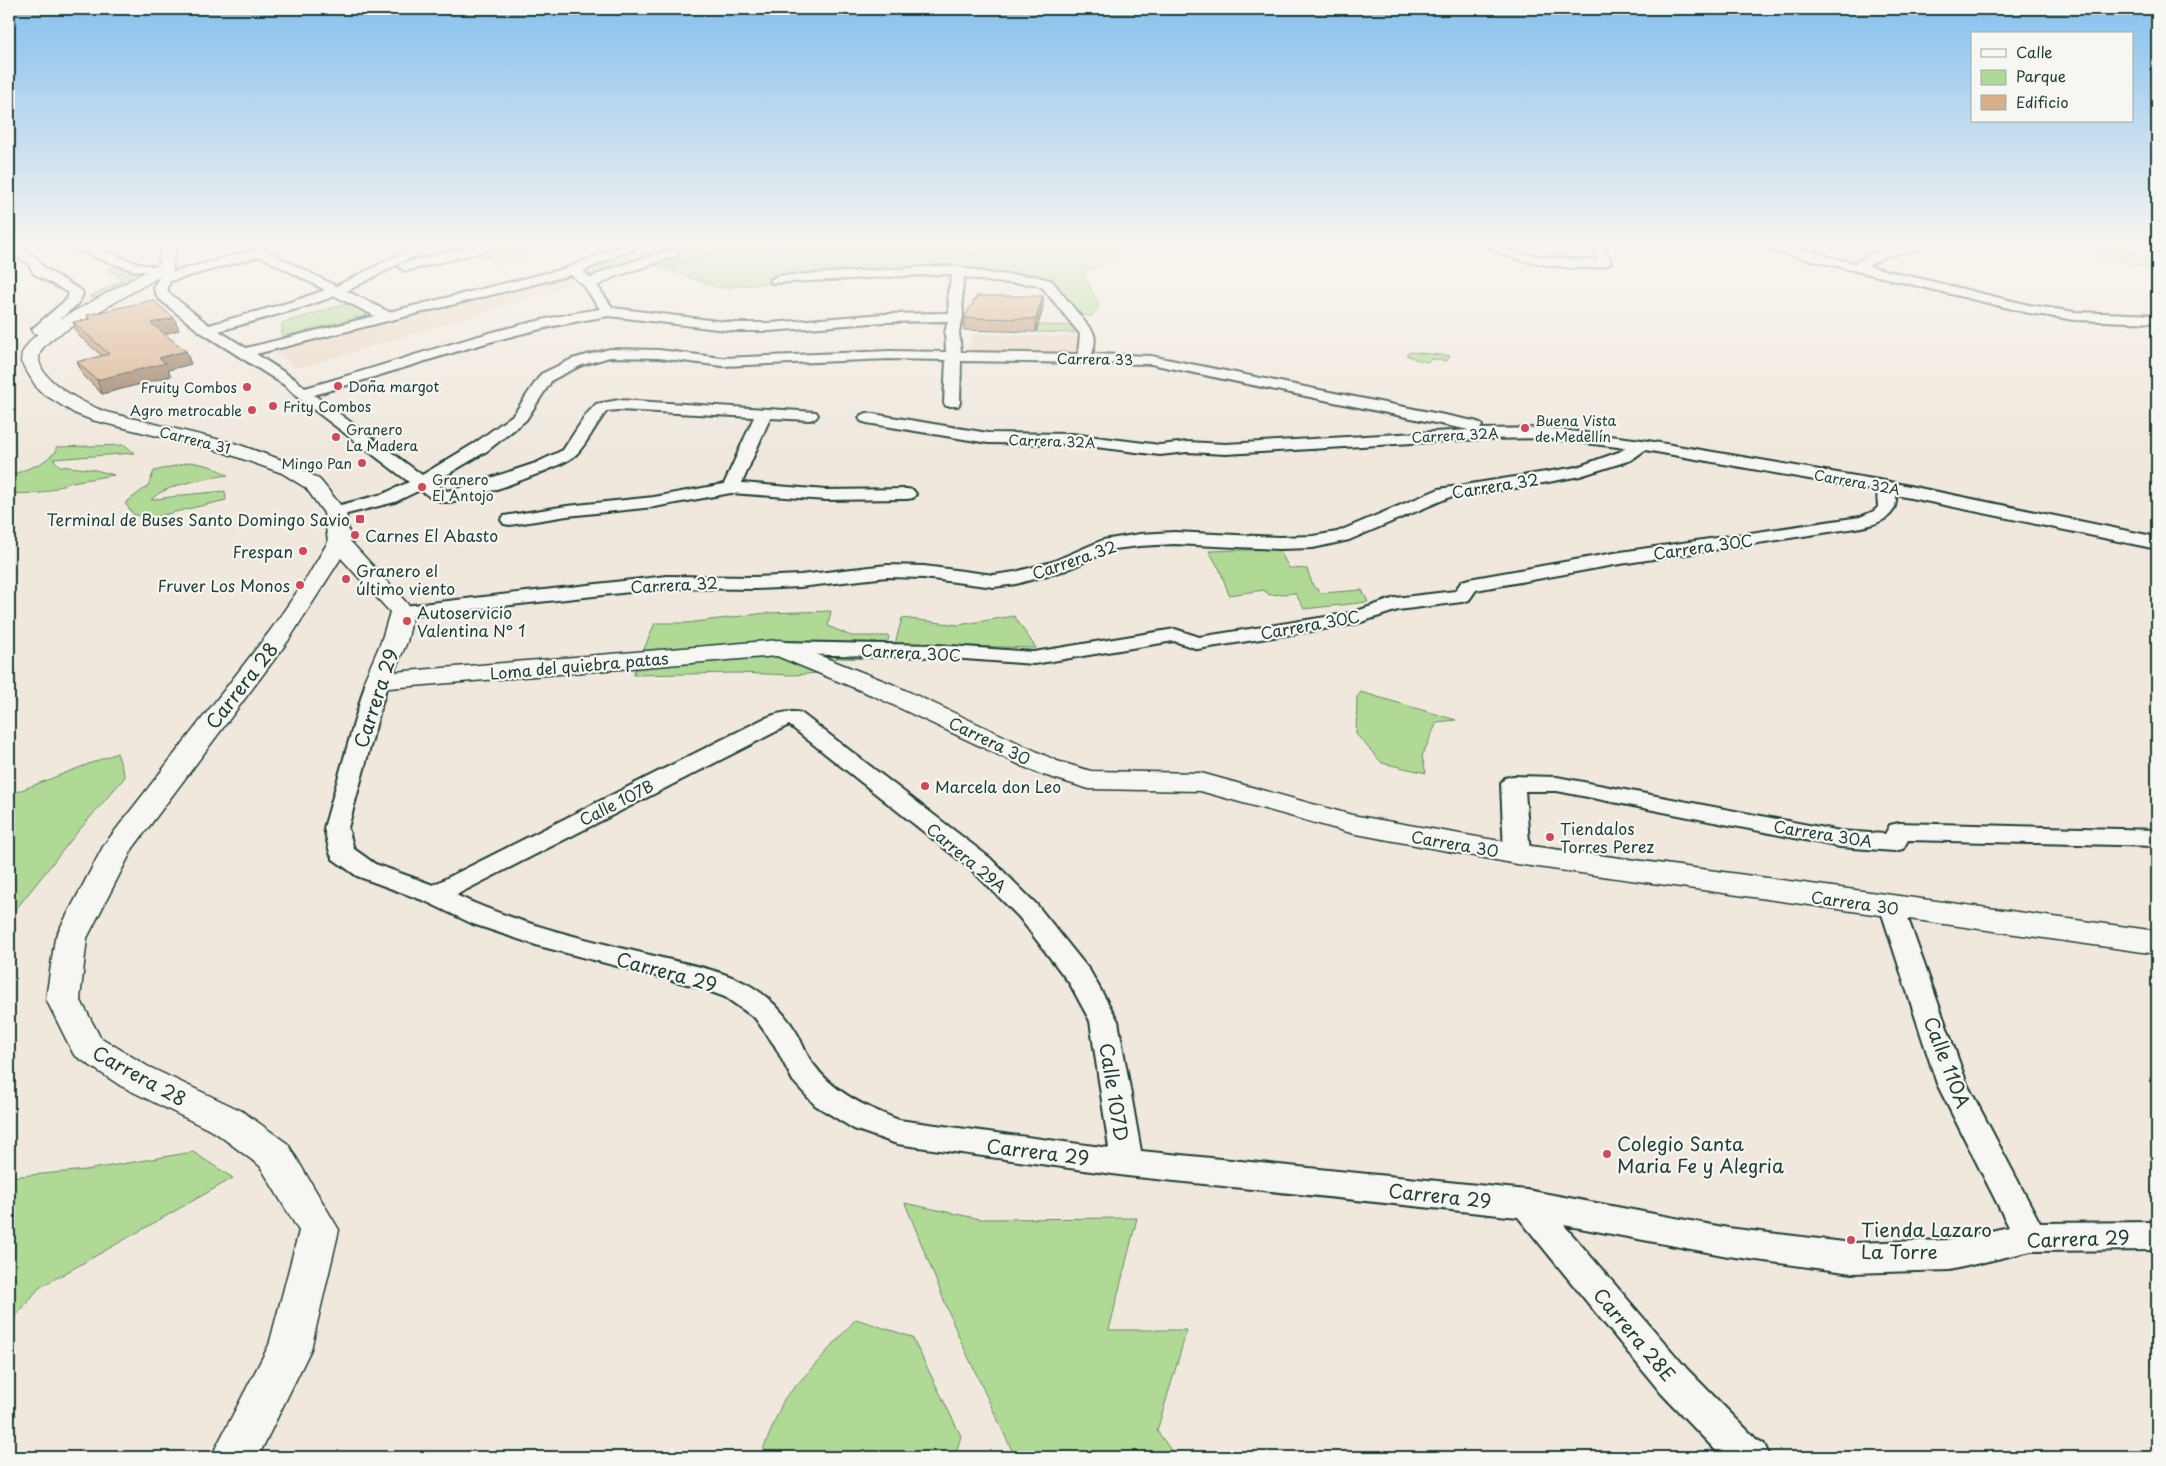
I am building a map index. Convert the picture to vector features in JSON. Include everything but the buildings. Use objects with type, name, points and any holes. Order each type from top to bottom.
[{"type":"street","points":[[50,332],[39,329],[57,314]]},
{"type":"street","points":[[16,372],[23,377],[38,375],[30,362],[31,353],[36,345],[50,332],[82,314]]},
{"type":"street","points":[[187,314],[207,330],[291,383],[302,394],[445,497],[461,494],[542,467],[569,453],[592,418],[602,407],[619,405],[810,415]]},
{"type":"street","points":[[207,330],[262,314]]},
{"type":"street","points":[[383,314],[390,318]]},
{"type":"street","points":[[243,353],[404,314]]},
{"type":"street","points":[[302,394],[491,337],[554,321],[594,314]]},
{"type":"street","points":[[628,314],[734,327],[770,327],[884,318],[956,317],[952,332],[954,355],[952,403]]},
{"type":"street","points":[[1071,314],[1087,334],[1084,358]]},
{"type":"street","points":[[2065,314],[2115,319],[2157,319]]},
{"type":"street","name":"Carrera 33","points":[[337,527],[422,482],[481,447],[520,417],[546,377],[577,362],[610,353],[659,354],[722,362],[889,355],[1117,358],[1168,363],[1395,411],[1515,433]]},
{"type":"street","name":"Carrera 31","points":[[38,375],[46,387],[81,409],[117,422],[230,448],[289,469],[313,484],[337,527]]},
{"type":"street","points":[[732,488],[751,439],[764,413]]},
{"type":"street","name":"Carrera 32A","points":[[866,418],[906,423],[988,438],[1072,440],[1160,450],[1187,447],[1226,449],[1515,433],[1545,434],[1642,445],[1885,486],[2157,542]]},
{"type":"street","name":"Carrera 32","points":[[402,611],[667,582],[756,583],[800,581],[887,571],[924,572],[994,581],[1016,578],[1059,566],[1110,544],[1140,540],[1174,538],[1279,543],[1313,542],[1342,536],[1445,493],[1469,488],[1522,482],[1580,471],[1618,458],[1642,445]]},
{"type":"street","name":"Carrera 30C","points":[[780,648],[936,651],[1034,658],[1175,635],[1198,643],[1355,618],[1395,604],[1462,596],[1469,585],[1538,572],[1862,522],[1880,517],[1886,510],[1888,496],[1885,486]]},
{"type":"street","points":[[510,520],[567,511],[654,502],[732,488],[826,495],[907,494]]},
{"type":"street","points":[[337,527],[402,611]]},
{"type":"street","name":"Carrera 28","points":[[234,1457],[289,1349],[319,1230],[274,1155],[229,1122],[134,1076],[87,1046],[63,998],[71,938],[119,845],[279,636],[320,576],[337,527]]},
{"type":"street","name":"Carrera 29","points":[[402,611],[394,642],[378,681],[336,828],[342,853],[366,870],[434,895],[482,918],[539,938],[702,978],[735,990],[765,1011],[786,1040],[803,1074],[826,1096],[865,1120],[897,1132],[1127,1163],[1527,1204],[1728,1242],[1852,1258],[1950,1255],[2031,1237],[2157,1236]]},
{"type":"street","name":"Loma del quiebra patas","points":[[378,681],[780,648]]},
{"type":"street","name":"Carrera 30","points":[[780,648],[884,690],[1047,767],[1089,780],[1201,782],[1351,824],[1516,854],[1893,908],[2157,943]]},
{"type":"street","name":"Calle 107B","points":[[434,895],[771,724],[792,718],[800,722]]},
{"type":"street","name":"Carrera 29A","points":[[800,722],[981,864],[1028,911],[1080,978],[1104,1021]]},
{"type":"street","name":"Carrera 30A","points":[[1516,854],[1513,783],[1557,784],[1840,839],[1885,843],[1894,843],[1899,831],[2157,838]]},
{"type":"street","name":"Calle 110A","points":[[1893,908],[1952,1084],[2031,1237]]},
{"type":"street","name":"Calle 107D","points":[[1104,1021],[1127,1163]]},
{"type":"street","name":"Carrera 28E","points":[[1527,1204],[1674,1381],[1742,1452],[1751,1457]]},
{"type":"shaded area","points":[[414,314],[477,314],[299,368],[272,351]]},
{"type":"shaded area","points":[[973,334],[1080,336],[1074,356],[967,351]]},
{"type":"green space","points":[[311,314],[368,315],[282,337],[282,323]]},
{"type":"green space","points":[[1038,325],[1076,326],[1074,333],[1036,332]]},
{"type":"green space","points":[[1410,352],[1450,356],[1447,361],[1431,359],[1428,362],[1406,355]]},
{"type":"green space","points":[[125,445],[134,453],[53,459],[60,466],[96,470],[114,475],[72,482],[42,493],[9,494],[9,476],[40,464],[56,452],[56,447]]},
{"type":"green space","points":[[191,462],[210,466],[228,475],[176,486],[157,494],[151,500],[225,491],[226,500],[150,518],[133,514],[125,503],[148,486],[154,471]]},
{"type":"green space","points":[[1279,549],[1289,568],[1307,569],[1313,586],[1322,593],[1362,590],[1368,602],[1304,609],[1295,593],[1269,595],[1264,590],[1229,595],[1220,570],[1209,551]]},
{"type":"green space","points":[[831,611],[828,626],[851,636],[889,636],[884,659],[836,658],[832,672],[793,675],[736,673],[633,675],[655,623],[687,623],[766,613]]},
{"type":"green space","points":[[1014,616],[1036,648],[895,644],[902,618],[958,625]]},
{"type":"green space","points":[[1361,692],[1456,720],[1437,722],[1422,756],[1426,773],[1382,763],[1356,734],[1357,697]]},
{"type":"green space","points":[[117,753],[125,777],[75,835],[9,918],[9,801],[11,794]]},
{"type":"green space","points":[[193,1152],[233,1178],[39,1288],[9,1325],[9,1177],[86,1170]]},
{"type":"green space","points":[[905,1203],[980,1219],[1137,1218],[1109,1330],[1187,1330],[1157,1431],[1176,1457],[1015,1457],[958,1335]]},
{"type":"green space","points":[[856,1319],[912,1337],[961,1436],[955,1457],[760,1457],[784,1399]]},
{"type":"place","name":"Doña margot","points":[[338,386]]},
{"type":"place","name":"Fruity Combos","points":[[247,387]]},
{"type":"place","name":"Frity Combos","points":[[273,406]]},
{"type":"place","name":"Agro metrocable","points":[[252,410]]},
{"type":"place","name":"Buena Vista de Medellín","points":[[1525,428]]},
{"type":"place","name":"Granero La Madera","points":[[336,437]]},
{"type":"place","name":"Mingo Pan","points":[[362,463]]},
{"type":"place","name":"Granero El Antojo","points":[[422,487]]},
{"type":"place","name":"Terminal de Buses Santo Domingo Savio","points":[[360,519]]},
{"type":"place","name":"Carnes El Abasto","points":[[355,535]]},
{"type":"place","name":"Frespan","points":[[303,551]]},
{"type":"place","name":"Granero el último viento","points":[[346,579]]},
{"type":"place","name":"Fruver Los Monos","points":[[300,585]]},
{"type":"place","name":"Autoservicio Valentina N° 1","points":[[407,621]]},
{"type":"place","name":"Marcela don Leo","points":[[925,786]]},
{"type":"place","name":"Tiendalos Torres Perez","points":[[1550,837]]},
{"type":"place","name":"Colegio Santa Maria Fe y Alegria","points":[[1607,1154]]},
{"type":"place","name":"Tienda Lazaro La Torre","points":[[1851,1240]]}]
